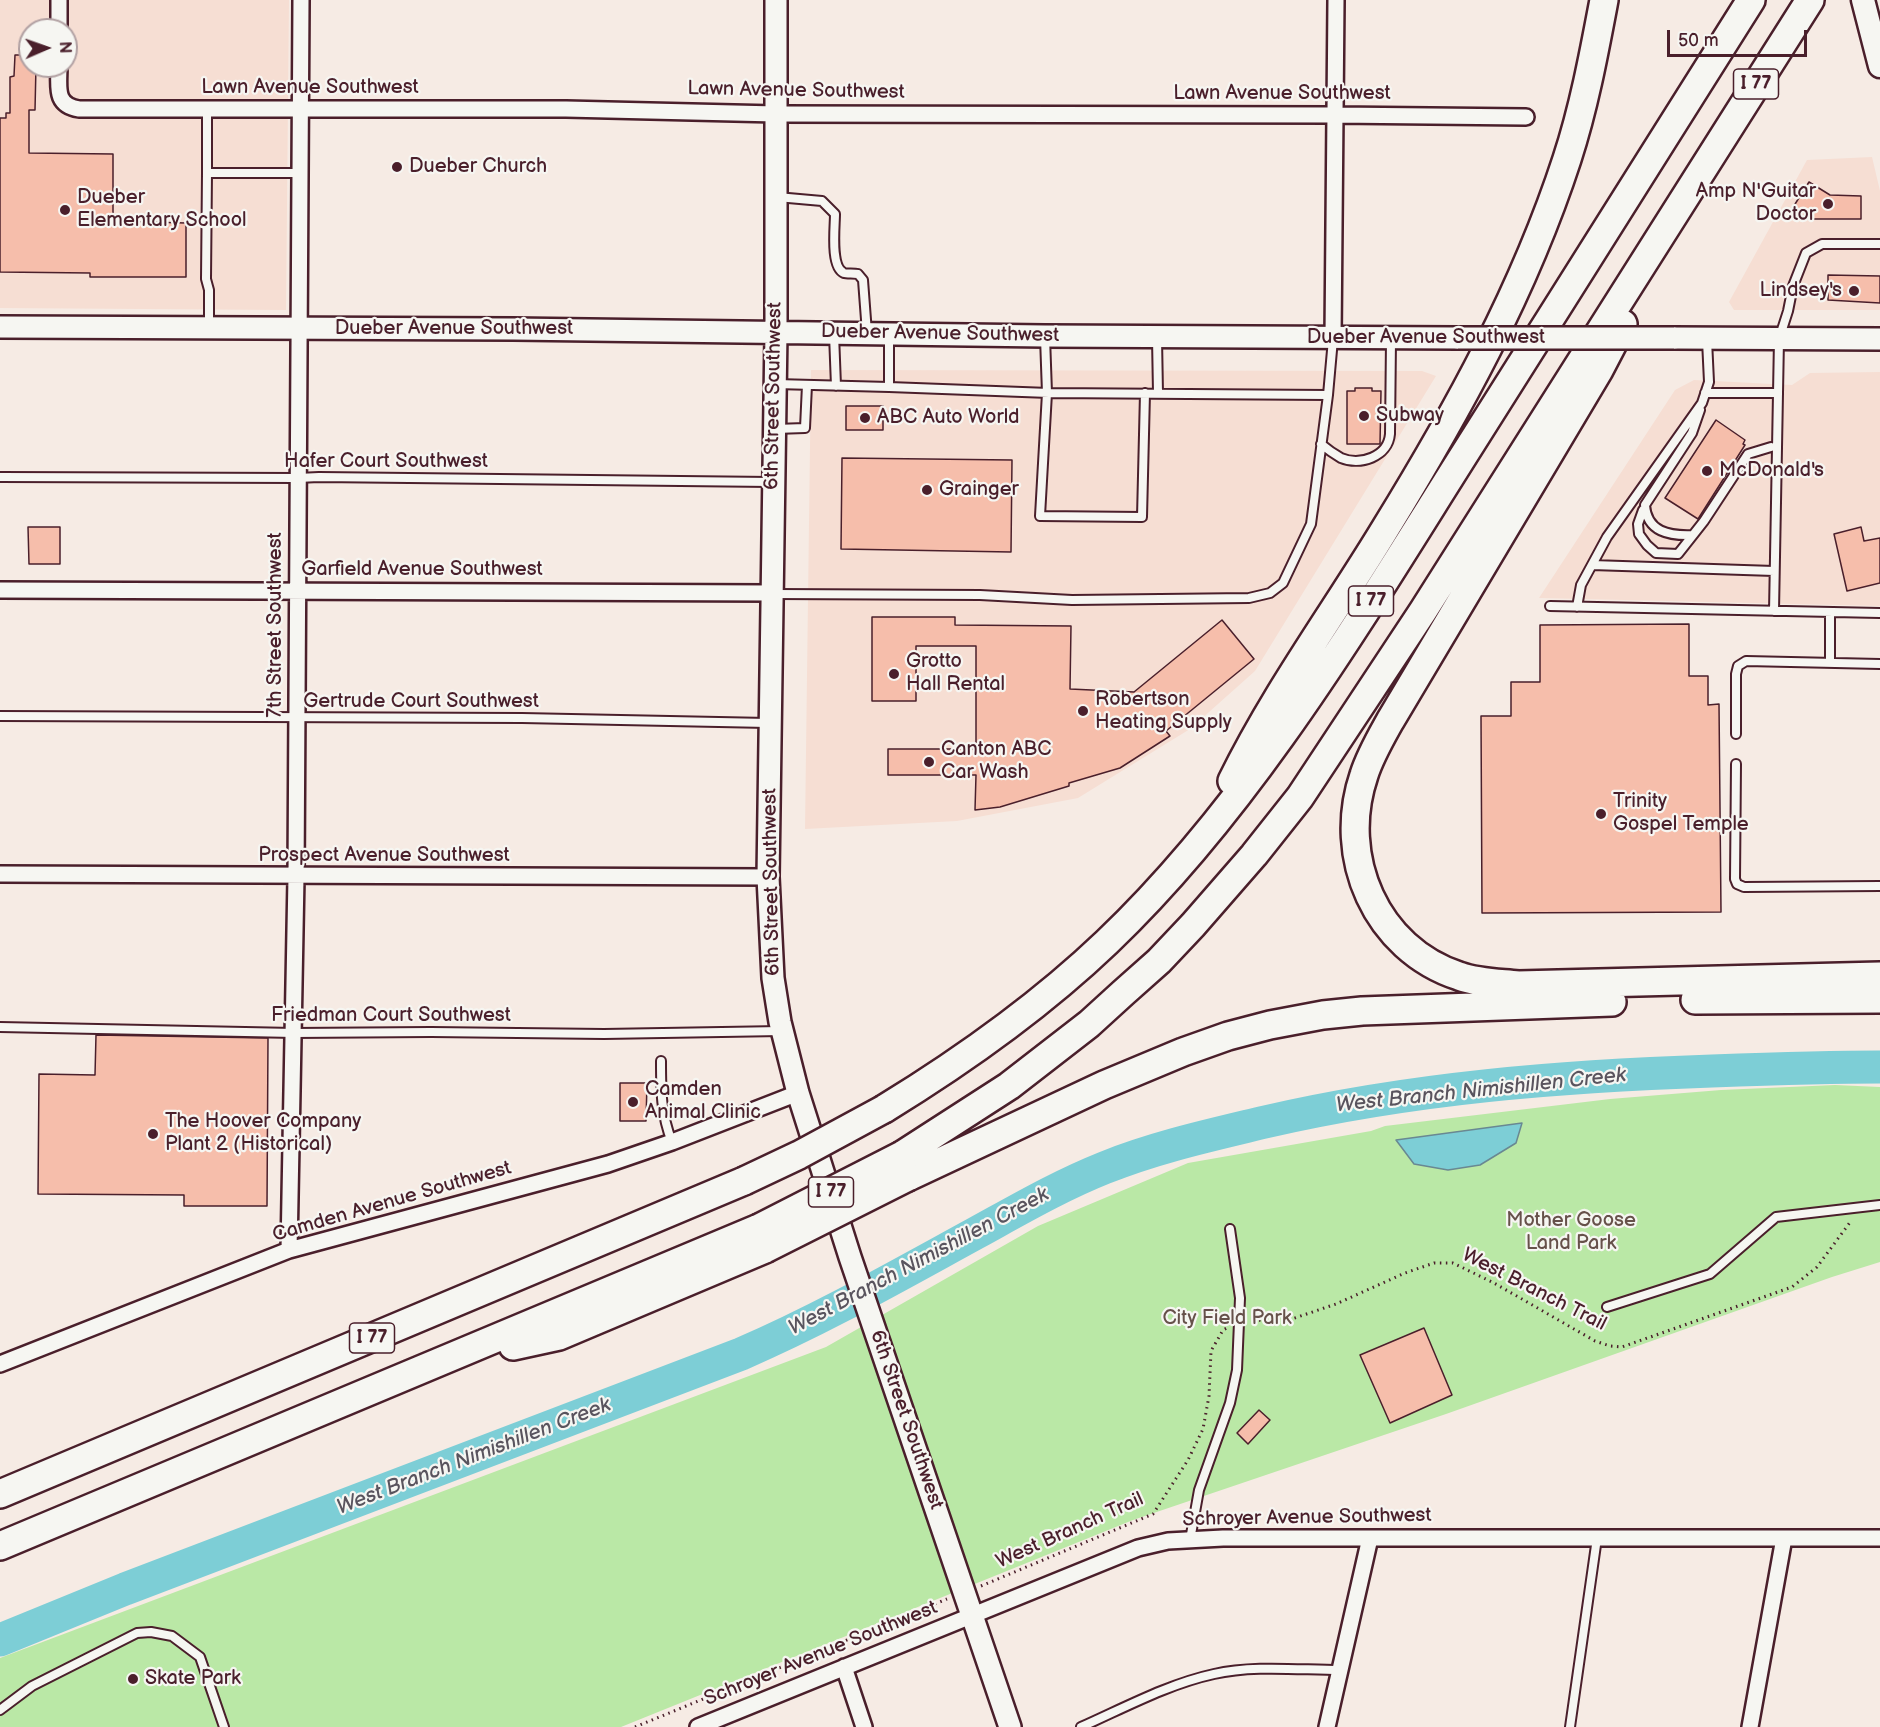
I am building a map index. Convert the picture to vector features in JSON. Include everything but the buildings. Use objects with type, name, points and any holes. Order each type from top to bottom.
[{"type":"highway","points":[[1207,832],[1252,741],[1385,529],[1464,397],[1516,291],[1568,158],[1590,74],[1604,0]]},
{"type":"highway","name":"I 77","points":[[0,1494],[744,1181],[799,1155],[884,1109],[989,1041],[1062,982],[1108,941],[1145,903],[1207,832],[1275,745],[1343,643],[1751,0]]},
{"type":"highway","name":"I 77","points":[[2,1546],[453,1358],[762,1239],[905,1166],[1089,1024],[1159,960],[1254,855],[1300,797],[1339,741],[1810,0]]},
{"type":"highway","points":[[1703,168],[1599,370],[1374,750],[1364,775],[1356,812],[1357,850],[1362,878],[1373,903],[1386,924],[1406,946],[1439,968],[1460,977],[1484,982],[1518,985],[1880,976]]},
{"type":"highway","points":[[905,1166],[1183,1052],[1228,1036],[1323,1015],[1372,1010],[1656,1000],[1880,999]]},
{"type":"main road","points":[[1863,0],[1880,66]]},
{"type":"street","points":[[59,0],[59,18]]},
{"type":"street","name":"7th Street Southwest","points":[[289,1250],[296,877],[301,0]]},
{"type":"street","name":"6th Street Southwest","points":[[776,0],[776,332],[768,877],[773,978],[798,1092],[850,1257],[1010,1727]]},
{"type":"street","points":[[1334,338],[1336,0]]},
{"type":"street","name":"Lawn Avenue Southwest","points":[[59,78],[62,101],[66,106],[79,109],[566,109],[776,114],[1335,114],[1527,117]]},
{"type":"street","name":"Dueber Avenue Southwest","points":[[0,327],[1334,338],[1880,339]]},
{"type":"street","name":"Garfield Avenue Southwest","points":[[0,590],[771,594]]},
{"type":"street","name":"Prospect Avenue Southwest","points":[[0,874],[296,877],[768,877]]},
{"type":"street","name":"Camden Avenue Southwest","points":[[0,1364],[289,1250],[608,1164],[672,1142],[798,1092]]},
{"type":"street","name":"Schroyer Avenue Southwest","points":[[698,1727],[1138,1548],[1168,1541],[1223,1538],[1880,1538]]},
{"type":"street","points":[[1327,1727],[1370,1538]]},
{"type":"street","points":[[1750,1727],[1784,1538]]},
{"type":"street","points":[[844,1667],[864,1727]]},
{"type":"lane","points":[[207,109],[206,279],[209,290],[209,328]]},
{"type":"lane","points":[[207,173],[299,173]]},
{"type":"lane","points":[[776,197],[822,201],[835,214],[836,267],[843,273],[858,274],[863,280],[867,333]]},
{"type":"lane","points":[[1774,611],[1779,339],[1793,286],[1806,253],[1822,244],[1880,244]]},
{"type":"lane","points":[[834,333],[836,386]]},
{"type":"lane","points":[[889,334],[889,387]]},
{"type":"lane","points":[[1045,336],[1047,393],[1040,516],[1142,517],[1145,393]]},
{"type":"lane","points":[[1157,336],[1158,393]]},
{"type":"lane","points":[[771,594],[980,595],[1072,600],[1254,598],[1270,593],[1283,583],[1311,524],[1334,338]]},
{"type":"lane","points":[[1321,444],[1340,457],[1358,461],[1373,457],[1386,447],[1390,434],[1391,338]]},
{"type":"lane","points":[[1707,339],[1709,382],[1692,434],[1645,505],[1638,524],[1639,534],[1656,553],[1678,554],[1704,521],[1748,454],[1771,447]]},
{"type":"lane","points":[[775,384],[1047,393],[1328,395]]},
{"type":"lane","points":[[774,429],[805,428],[807,385]]},
{"type":"lane","points":[[1705,393],[1778,393]]},
{"type":"lane","points":[[1577,607],[1581,585],[1607,537],[1702,403]]},
{"type":"lane","name":"Hafer Court Southwest","points":[[0,477],[318,477],[772,482]]},
{"type":"lane","points":[[1645,505],[1646,516],[1653,527],[1680,536],[1693,535]]},
{"type":"lane","points":[[1592,565],[1774,571]]},
{"type":"lane","points":[[1550,606],[1880,613]]},
{"type":"lane","points":[[1830,612],[1830,663]]},
{"type":"lane","points":[[1736,734],[1736,674],[1738,666],[1746,662],[1880,664]]},
{"type":"lane","name":"Gertrude Court Southwest","points":[[0,716],[522,718],[770,723]]},
{"type":"lane","points":[[1736,764],[1735,879],[1737,884],[1744,887],[1880,886]]},
{"type":"lane","name":"Friedman Court Southwest","points":[[0,1027],[294,1033],[604,1034],[783,1031]]},
{"type":"lane","points":[[661,1061],[662,1106],[665,1124],[672,1142]]},
{"type":"lane","points":[[1607,1307],[1710,1274],[1776,1216],[1880,1205]]},
{"type":"lane","points":[[1190,1540],[1199,1490],[1230,1402],[1237,1370],[1240,1298],[1230,1229]]},
{"type":"lane","points":[[1570,1727],[1597,1538]]},
{"type":"lane","points":[[0,1710],[32,1686],[137,1633],[151,1632],[172,1636],[200,1657],[224,1727]]},
{"type":"lane","points":[[1080,1727],[1186,1682],[1216,1673],[1245,1670],[1340,1670]]},
{"type":"path","name":"West Branch Trail","points":[[991,1582],[1153,1514],[1188,1460],[1203,1429],[1209,1396],[1211,1351],[1223,1330],[1239,1321],[1268,1319],[1286,1321],[1336,1304],[1405,1273],[1434,1263],[1453,1263],[1494,1283],[1595,1341],[1622,1347],[1792,1287],[1816,1267],[1863,1207]]},
{"type":"path","points":[[635,1727],[945,1599]]},
{"type":"shaded area","points":[[0,0],[289,0],[286,310],[0,308]]},
{"type":"shaded area","points":[[1872,157],[1880,191],[1880,310],[1734,310],[1729,302],[1807,160]]},
{"type":"shaded area","points":[[811,370],[1422,371],[1436,376],[1255,671],[1190,729],[1078,798],[957,821],[805,829]]},
{"type":"shaded area","points":[[1880,372],[1880,606],[1539,598],[1675,390],[1694,380],[1792,385],[1810,373]]},
{"type":"green space","name":"City Field Park","points":[[1835,1085],[1880,1087],[1880,1262],[1446,1414],[1133,1520],[621,1727],[0,1727],[0,1658],[826,1347],[1038,1226],[1188,1163],[1371,1131],[1385,1126],[1610,1099],[1721,1090]]},
{"type":"water","points":[[1522,1123],[1516,1143],[1480,1165],[1448,1170],[1414,1164],[1396,1140]]},
{"type":"waterway","name":"West Branch Nimishillen Creek","points":[[0,1640],[125,1589],[741,1354],[889,1281],[1071,1183],[1104,1168],[1164,1148],[1320,1110],[1431,1092],[1600,1076],[1880,1067]]},
{"type":"place","name":"Dueber Church","points":[[397,167]]},
{"type":"place","name":"Amp N'Guitar Doctor","points":[[1828,204]]},
{"type":"place","name":"Dueber Elementary School","points":[[65,210]]},
{"type":"place","name":"Lindsey's","points":[[1854,291]]},
{"type":"place","name":"Subway","points":[[1364,416]]},
{"type":"place","name":"ABC Auto World","points":[[865,418]]},
{"type":"place","name":"McDonald's","points":[[1707,471]]},
{"type":"place","name":"Grainger","points":[[927,490]]},
{"type":"place","name":"Grotto Hall Rental","points":[[894,674]]},
{"type":"place","name":"Robertson Heating Supply","points":[[1083,711]]},
{"type":"place","name":"Canton ABC Car Wash","points":[[929,762]]},
{"type":"place","name":"Trinity Gospel Temple","points":[[1601,814]]},
{"type":"place","name":"Camden Animal Clinic","points":[[633,1102]]},
{"type":"place","name":"The Hoover Company Plant 2 (Historical)","points":[[153,1134]]},
{"type":"place","name":"Skate Park","points":[[133,1679]]},
{"type":"park label","name":"Mother Goose Land Park","points":[[1571,1232]]}]
